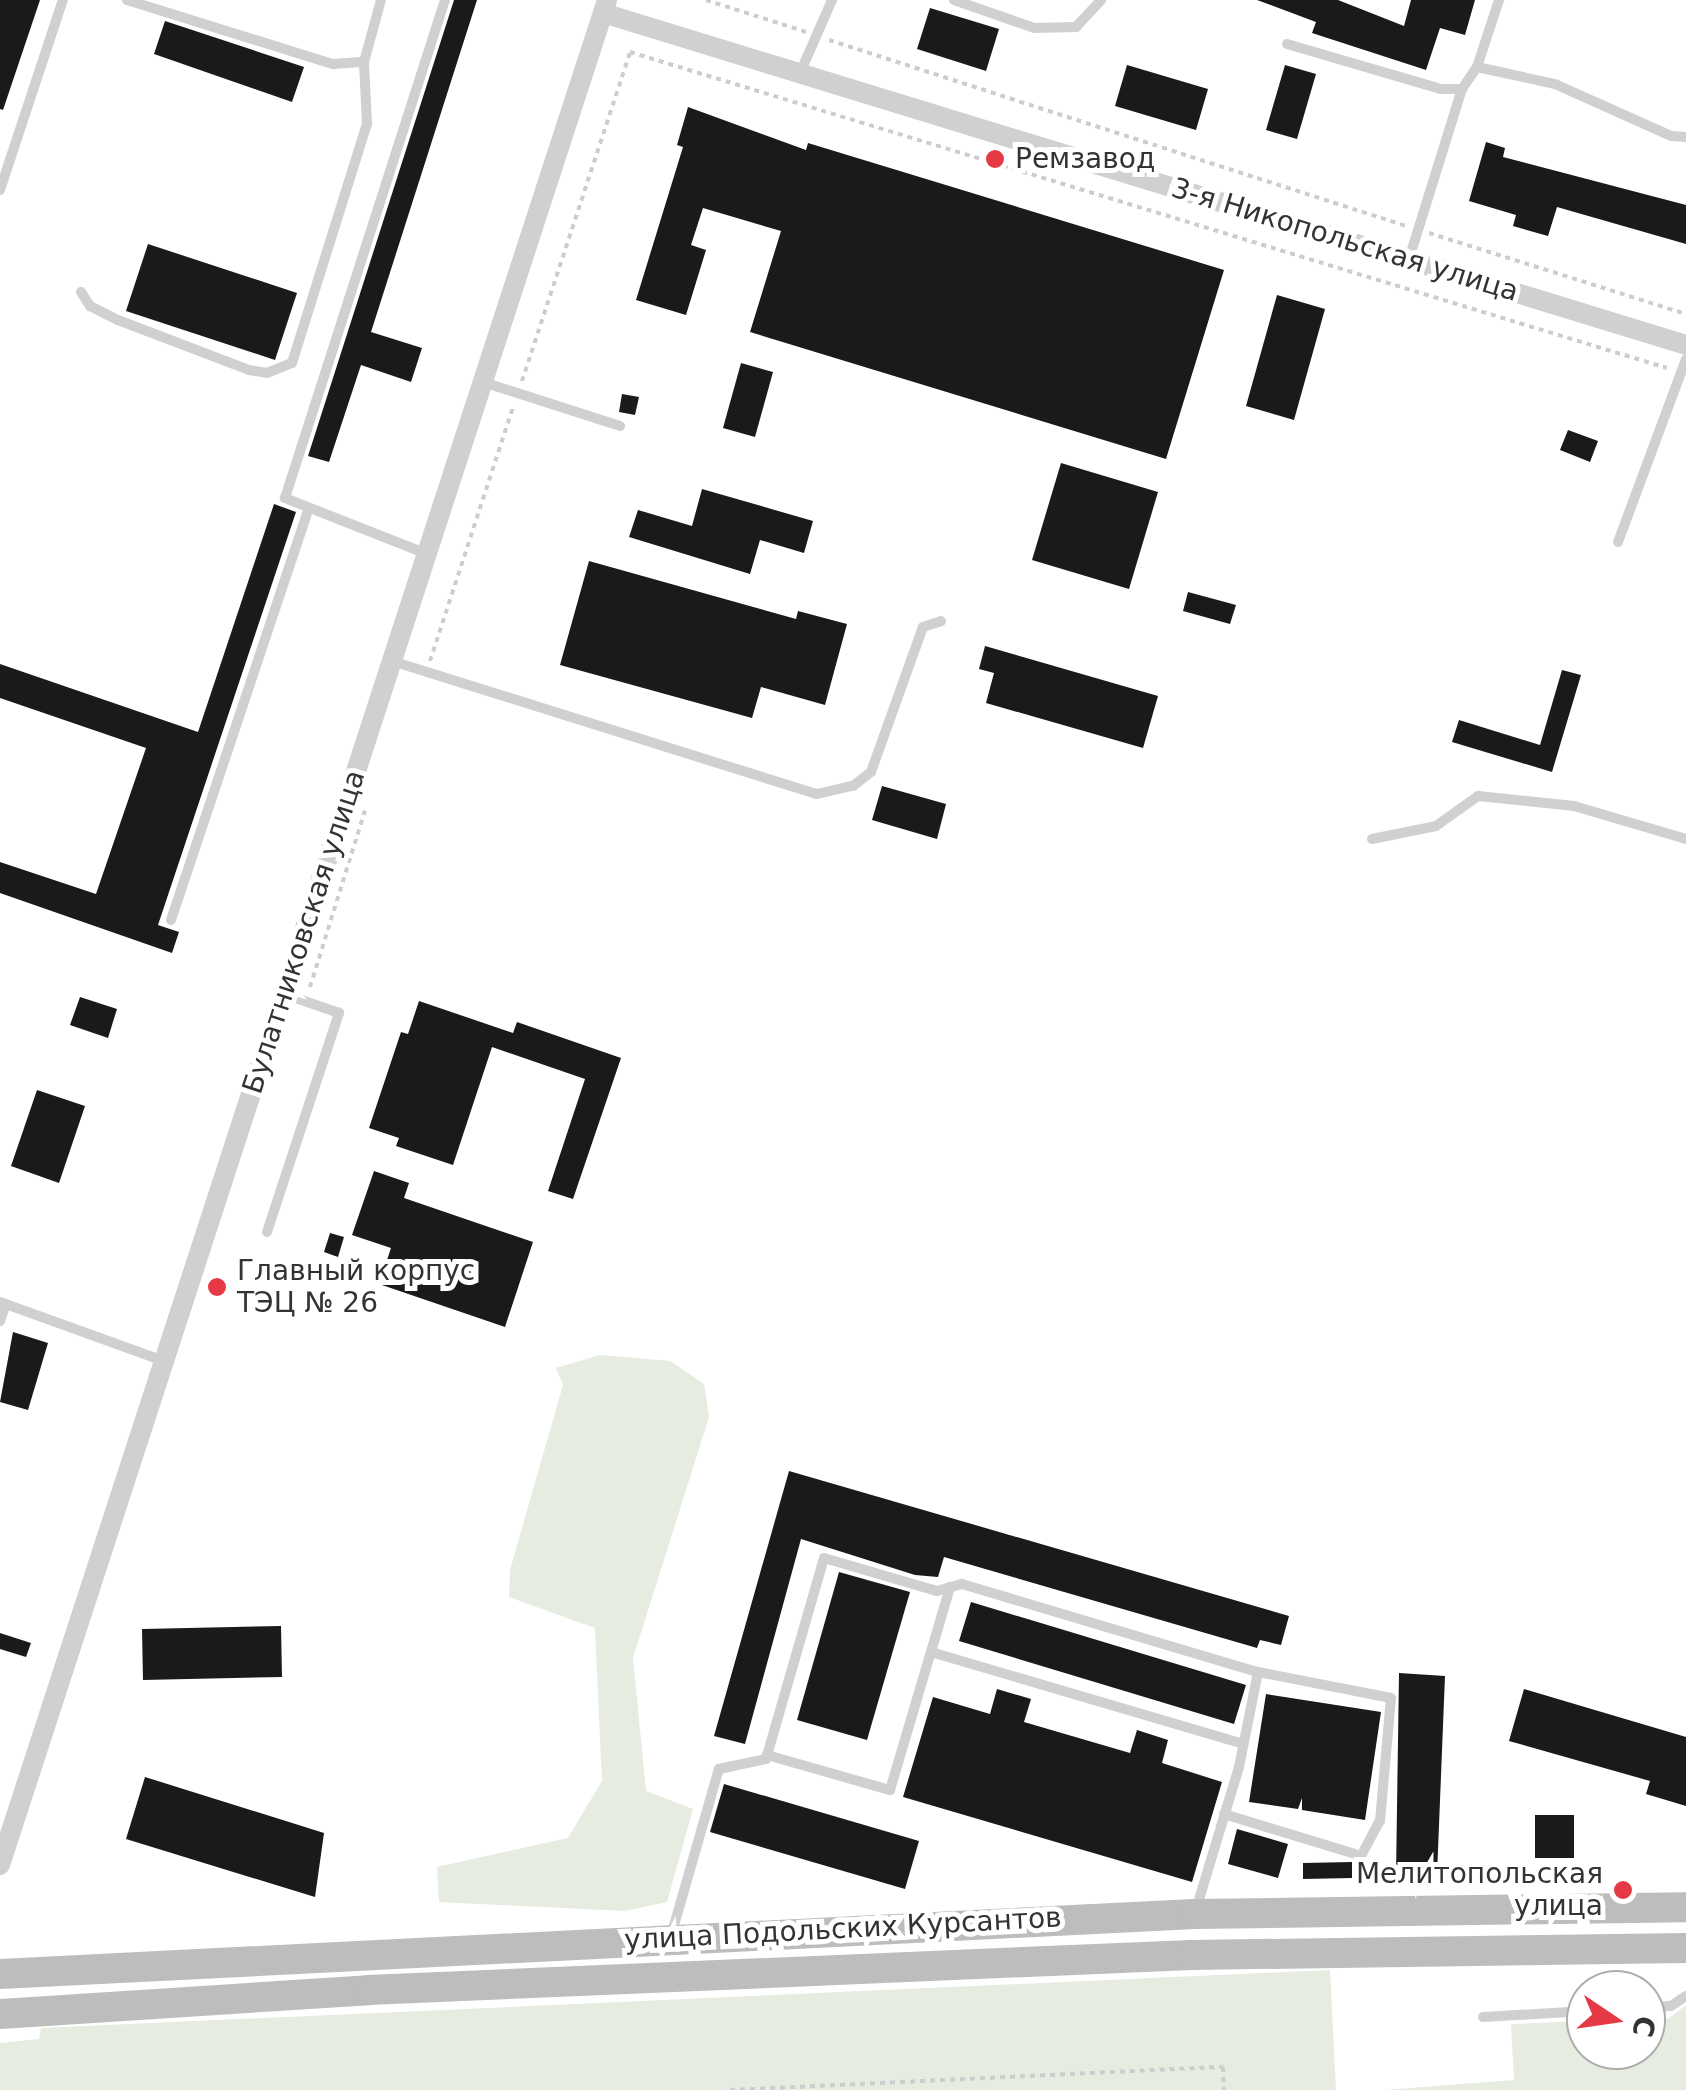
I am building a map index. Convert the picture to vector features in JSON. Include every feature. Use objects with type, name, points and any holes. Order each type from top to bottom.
[{"type":"main road","name":"улица Подольских Курсантов","points":[[0,1974],[670,1936],[1194,1914],[1683,1906]]},
{"type":"main road","name":"улица Подольских Курсантов","points":[[0,2014],[408,1988],[1171,1955],[1686,1948]]},
{"type":"street","name":"3-я Никопольская улица","points":[[605,6],[800,73],[1686,344]]},
{"type":"street","name":"Булатниковская улица","points":[[0,1865],[605,6]]},
{"type":"lane","points":[[0,190],[63,0]]},
{"type":"lane","points":[[128,0],[334,64],[364,62]]},
{"type":"lane","points":[[81,292],[90,306],[118,320],[249,370],[267,373],[292,363],[368,124],[364,62],[381,0]]},
{"type":"lane","points":[[427,554],[284,498],[445,0]]},
{"type":"lane","points":[[800,73],[832,0]]},
{"type":"lane","points":[[954,0],[1034,28],[1076,26],[1100,0]]},
{"type":"lane","points":[[1409,260],[1462,88],[1477,67],[1499,0]]},
{"type":"lane","points":[[1287,44],[1441,89],[1462,88]]},
{"type":"lane","points":[[1477,67],[1556,84],[1670,136],[1686,137]]},
{"type":"lane","points":[[1618,542],[1686,359]]},
{"type":"lane","points":[[482,382],[620,426]]},
{"type":"lane","points":[[171,920],[309,508]]},
{"type":"lane","points":[[392,661],[817,794],[853,786],[871,772],[923,627],[940,621]]},
{"type":"lane","points":[[1372,839],[1436,826],[1478,796],[1574,806],[1686,839]]},
{"type":"lane","points":[[267,1232],[339,1013],[284,994]]},
{"type":"lane","points":[[0,1321],[3,1303],[164,1362]]},
{"type":"lane","points":[[767,1756],[824,1558],[938,1591],[962,1584],[1258,1672],[1391,1698],[1380,1821],[1360,1856],[1224,1814]]},
{"type":"lane","points":[[670,1936],[719,1769],[767,1756],[890,1790],[950,1587]]},
{"type":"lane","points":[[930,1652],[1243,1744]]},
{"type":"lane","points":[[1194,1914],[1243,1744],[1258,1672]]},
{"type":"lane","points":[[1483,2017],[1566,2012]]},
{"type":"path","points":[[706,0],[1686,314]]},
{"type":"path","points":[[426,674],[630,52],[1682,372]]},
{"type":"path","points":[[730,2090],[1223,2067],[1224,2090]]},
{"type":"shaded area","points":[[600,1355],[670,1361],[704,1384],[709,1417],[633,1658],[646,1791],[693,1809],[667,1902],[625,1911],[439,1902],[437,1867],[568,1838],[602,1781],[595,1628],[509,1597],[510,1570],[563,1385],[556,1368]]},
{"type":"shaded area","points":[[1330,1970],[1336,2090],[0,2090],[0,2043],[39,2039],[41,2028]]},
{"type":"shaded area","points":[[1686,2005],[1686,2090],[1385,2090],[1514,2080],[1511,2024],[1566,2022],[1566,2070],[1666,2070],[1668,2019]]},
{"type":"building","points":[[0,0],[40,0],[3,110],[0,109]]},
{"type":"building","points":[[454,0],[477,0],[371,332],[422,348],[411,382],[361,365],[329,462],[308,456]]},
{"type":"building","points":[[1257,0],[1338,0],[1404,26],[1411,0],[1475,0],[1465,35],[1440,28],[1426,70],[1312,33],[1316,22]]},
{"type":"building","points":[[930,8],[999,29],[986,71],[917,49]]},
{"type":"building","points":[[165,21],[304,67],[292,102],[154,54]]},
{"type":"building","points":[[1127,65],[1208,89],[1196,130],[1115,106]]},
{"type":"building","points":[[1285,65],[1316,74],[1297,139],[1266,130]]},
{"type":"building","points":[[688,107],[806,150],[808,143],[1224,270],[1166,459],[750,332],[781,231],[703,208],[691,245],[706,250],[686,315],[636,300],[683,147],[677,145]]},
{"type":"building","points":[[1486,142],[1505,148],[1503,157],[1686,205],[1686,244],[1557,207],[1548,236],[1513,226],[1516,215],[1469,201]]},
{"type":"building","points":[[148,244],[297,293],[275,360],[126,311]]},
{"type":"building","points":[[1277,295],[1325,309],[1294,420],[1246,406]]},
{"type":"building","points":[[741,363],[773,372],[755,437],[723,428]]},
{"type":"building","points":[[622,394],[639,397],[635,415],[619,412]]},
{"type":"building","points":[[1568,430],[1598,441],[1590,462],[1560,450]]},
{"type":"building","points":[[1061,463],[1158,492],[1129,589],[1032,560]]},
{"type":"building","points":[[702,489],[813,521],[804,553],[760,540],[750,574],[629,537],[638,510],[692,526]]},
{"type":"building","points":[[274,504],[296,512],[158,925],[179,932],[172,953],[0,893],[0,862],[96,894],[146,748],[0,698],[0,664],[198,732]]},
{"type":"building","points":[[589,561],[796,619],[798,611],[847,624],[825,705],[761,687],[752,718],[560,665]]},
{"type":"building","points":[[1188,592],[1236,605],[1230,624],[1183,611]]},
{"type":"building","points":[[985,646],[1158,696],[1143,748],[986,703],[994,673],[979,669]]},
{"type":"building","points":[[1562,670],[1581,675],[1552,772],[1452,742],[1459,720],[1540,745]]},
{"type":"building","points":[[882,786],[946,804],[937,839],[872,820]]},
{"type":"building","points":[[80,997],[117,1009],[108,1038],[70,1025]]},
{"type":"building","points":[[419,1001],[513,1033],[517,1022],[621,1058],[573,1199],[548,1191],[585,1079],[492,1047],[453,1165],[396,1146],[399,1138],[369,1128],[401,1032],[408,1034]]},
{"type":"building","points":[[37,1090],[85,1106],[59,1183],[11,1166]]},
{"type":"building","points":[[374,1171],[409,1183],[404,1198],[533,1242],[505,1327],[379,1284],[391,1248],[352,1235]]},
{"type":"building","points":[[330,1233],[344,1237],[338,1257],[324,1252]]},
{"type":"building","points":[[13,1332],[48,1343],[28,1410],[0,1402]]},
{"type":"building","points":[[789,1471],[1289,1616],[1281,1645],[1260,1640],[1257,1648],[944,1557],[938,1577],[915,1575],[801,1539],[745,1744],[714,1736]]},
{"type":"building","points":[[839,1572],[910,1592],[867,1740],[797,1720]]},
{"type":"building","points":[[971,1602],[1246,1685],[1234,1724],[959,1641]]},
{"type":"building","points":[[281,1626],[282,1677],[143,1680],[142,1629]]},
{"type":"building","points":[[0,1633],[31,1643],[26,1657],[0,1649]]},
{"type":"building","points":[[1399,1673],[1445,1676],[1437,1875],[1396,1876]]},
{"type":"building","points":[[997,1689],[1031,1699],[1024,1722],[1130,1753],[1137,1730],[1168,1740],[1162,1763],[1222,1782],[1192,1882],[903,1797],[933,1697],[990,1714]]},
{"type":"building","points":[[1524,1689],[1686,1737],[1686,1806],[1646,1794],[1650,1781],[1509,1741]]},
{"type":"building","points":[[1266,1694],[1381,1712],[1365,1820],[1302,1810],[1302,1798],[1298,1809],[1249,1802]]},
{"type":"building","points":[[145,1777],[324,1833],[315,1897],[126,1839]]},
{"type":"building","points":[[724,1784],[919,1841],[905,1889],[710,1832]]},
{"type":"building","points":[[1535,1815],[1574,1815],[1574,1858],[1535,1858]]},
{"type":"building","points":[[1237,1829],[1288,1844],[1278,1878],[1228,1864]]},
{"type":"building","points":[[1352,1862],[1352,1878],[1303,1879],[1303,1863]]},
{"type":"place","name":"Ремзавод","points":[[995,159]]},
{"type":"place","name":"Главный корпус ТЭЦ № 26","points":[[217,1287]]},
{"type":"place","name":"Мелитопольская улица","points":[[1623,1890]]}]
